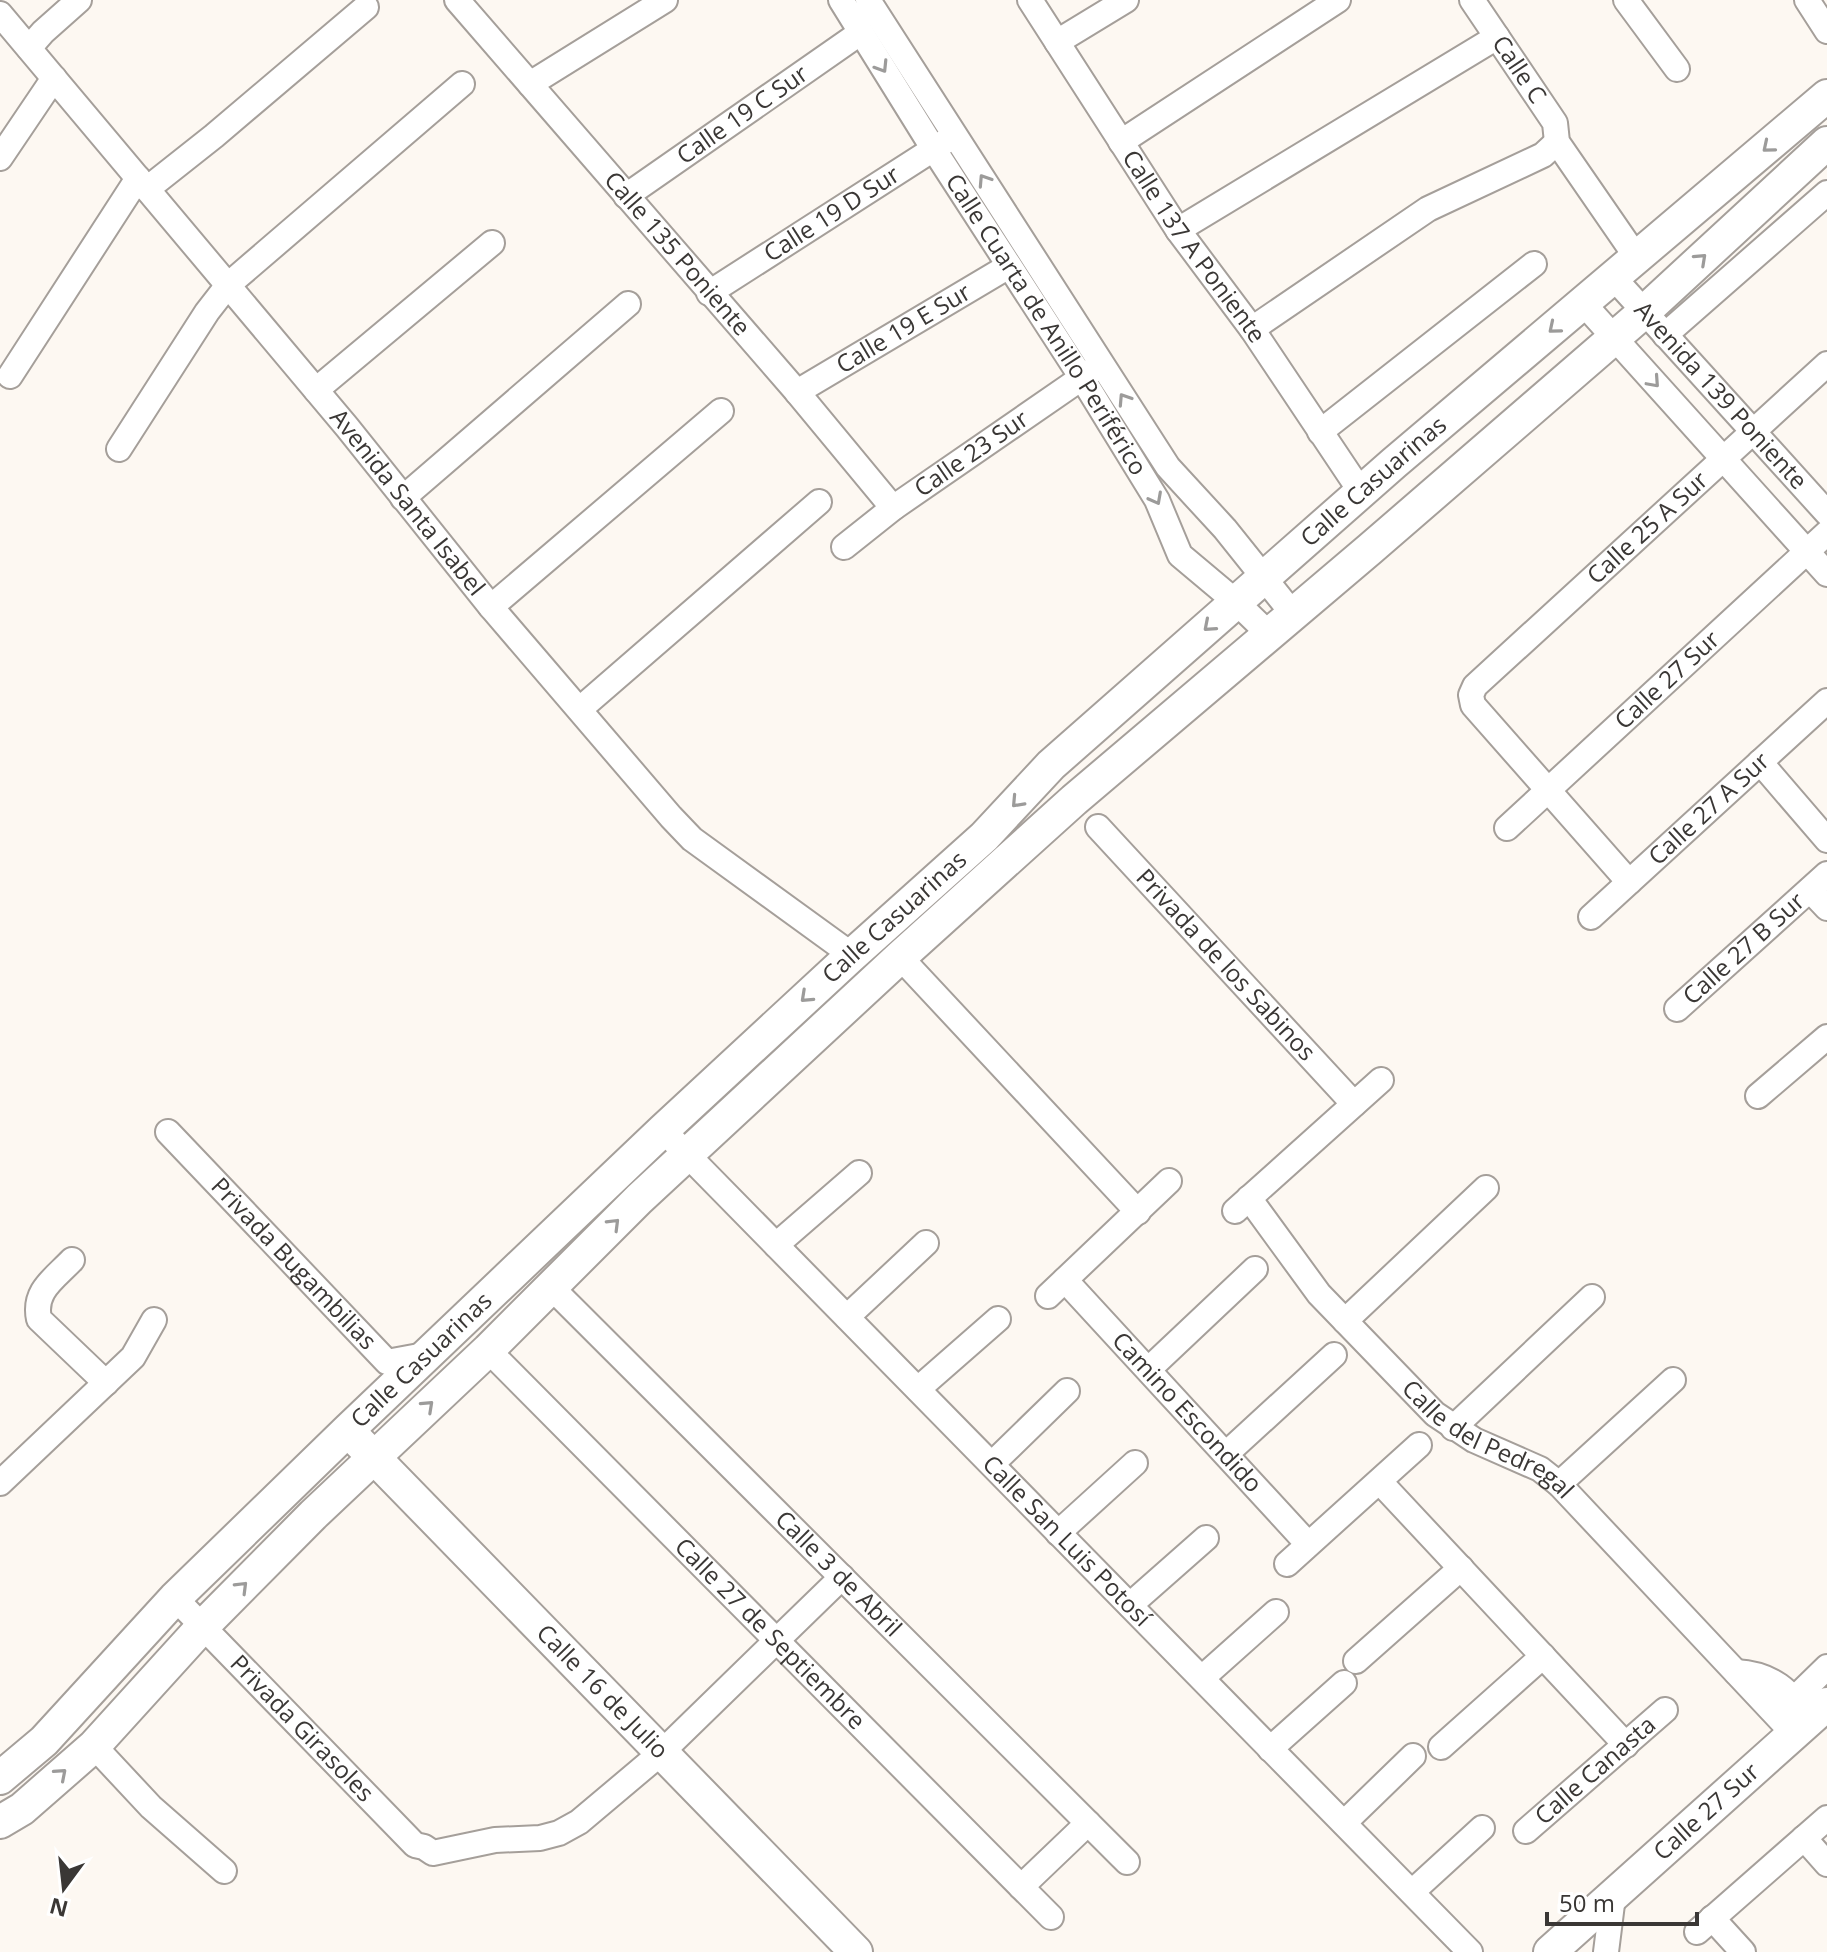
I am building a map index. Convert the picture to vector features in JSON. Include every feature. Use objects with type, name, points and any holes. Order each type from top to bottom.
[{"type":"main road","name":"Calle Casuarinas","points":[[0,1778],[44,1741],[175,1598],[348,1430],[663,1130],[984,837],[1051,765],[1361,492],[1827,96]]},
{"type":"main road","name":"Calle Casuarinas","points":[[0,1822],[22,1809],[94,1746],[203,1626],[374,1457],[488,1350],[639,1199],[900,957],[1074,800],[1644,312],[1827,143]]},
{"type":"main road","name":"Calle 16 de Julio","points":[[348,1430],[856,1952]]},
{"type":"main road","name":"Calle 27 Sur","points":[[1550,1952],[1613,1896],[1800,1715]]},
{"type":"street","points":[[0,158],[42,64],[43,32],[79,0]]},
{"type":"street","name":"Calle 135 Poniente","points":[[457,0],[797,392],[893,508]]},
{"type":"street","points":[[530,84],[665,0]]},
{"type":"street","name":"Calle Cuarta de Anillo Periférico","points":[[841,0],[1009,266],[1168,467],[1264,578],[1281,624]]},
{"type":"street","name":"Calle Cuarta de Anillo Periférico","points":[[868,0],[955,135],[1092,371],[1157,500],[1180,555],[1236,602],[1281,624]]},
{"type":"street","name":"Calle 137 A Poniente","points":[[1030,0],[1178,230],[1252,329],[1361,492]]},
{"type":"street","points":[[1057,42],[1126,0]]},
{"type":"street","points":[[1121,142],[1338,0]]},
{"type":"street","name":"Calle C","points":[[1472,0],[1555,123],[1557,142],[1625,268]]},
{"type":"street","points":[[1626,0],[1677,69]]},
{"type":"street","points":[[1807,0],[1827,31]]},
{"type":"street","points":[[10,376],[121,202],[142,183],[214,136],[366,7]]},
{"type":"street","name":"Avenida Santa Isabel","points":[[0,14],[316,390],[491,607],[692,839],[845,950],[850,957]]},
{"type":"street","name":"Calle 19 C Sur","points":[[626,196],[860,33]]},
{"type":"street","points":[[1178,230],[1497,37]]},
{"type":"street","points":[[0,129],[42,64]]},
{"type":"street","points":[[119,449],[207,312],[228,285],[462,84]]},
{"type":"street","name":"Calle 19 D Sur","points":[[709,293],[955,135]]},
{"type":"street","points":[[1252,329],[1428,209],[1543,155],[1557,142]]},
{"type":"street","points":[[1665,335],[1827,193]]},
{"type":"street","points":[[316,390],[492,243]]},
{"type":"street","points":[[1320,432],[1534,264]]},
{"type":"street","name":"Calle 19 E Sur","points":[[797,392],[1009,266]]},
{"type":"street","name":"Avenida 139 Poniente","points":[[1625,268],[1644,312],[1827,513]]},
{"type":"street","name":"Avenida 139 Poniente","points":[[1583,303],[1827,574]]},
{"type":"street","points":[[403,498],[628,304]]},
{"type":"street","name":"Calle 25 A Sur","points":[[1548,790],[1473,705],[1471,695],[1475,686],[1827,364]]},
{"type":"street","name":"Calle 23 Sur","points":[[844,547],[893,508],[1092,371]]},
{"type":"street","points":[[491,607],[721,411]]},
{"type":"street","points":[[580,709],[819,502]]},
{"type":"street","points":[[1173,537],[1177,523],[1183,516],[1201,511],[1214,517]]},
{"type":"street","name":"Calle 27 Sur","points":[[1507,828],[1827,533]]},
{"type":"street","points":[[1204,576],[1231,564],[1235,556],[1234,541]]},
{"type":"street","name":"Calle 27 A Sur","points":[[1591,917],[1827,701]]},
{"type":"street","points":[[1760,762],[1827,840]]},
{"type":"street","points":[[1548,790],[1629,882]]},
{"type":"street","name":"Privada de los Sabinos","points":[[1098,827],[1354,1104]]},
{"type":"street","points":[[1818,882],[1827,908]]},
{"type":"street","name":"Calle 27 B Sur","points":[[1677,1009],[1818,882]]},
{"type":"street","points":[[900,957],[1138,1212],[1169,1181]]},
{"type":"street","points":[[1758,1096],[1827,1037]]},
{"type":"street","points":[[1354,1104],[1381,1080]]},
{"type":"street","name":"Calle del Pedregal","points":[[1354,1104],[1242,1204],[1319,1294],[1435,1414],[1474,1440],[1540,1469],[1559,1484],[1736,1672],[1800,1715]]},
{"type":"street","name":"Calle San Luis Potosí","points":[[663,1130],[1470,1952]]},
{"type":"street","name":"Privada Bugambilias","points":[[168,1132],[387,1362],[432,1353]]},
{"type":"street","points":[[776,1245],[859,1173]]},
{"type":"street","points":[[1345,1321],[1486,1188]]},
{"type":"street","name":"Camino Escondido","points":[[1138,1212],[1057,1288],[1149,1369],[1308,1544]]},
{"type":"street","points":[[847,1317],[926,1243]]},
{"type":"street","points":[[72,1260],[41,1293],[36,1305],[39,1319],[106,1383]]},
{"type":"street","points":[[1149,1369],[1255,1269]]},
{"type":"street","name":"Calle 3 de Abril","points":[[551,1287],[1127,1862]]},
{"type":"street","points":[[1453,1428],[1592,1297]]},
{"type":"street","points":[[918,1389],[998,1319]]},
{"type":"street","points":[[0,1483],[133,1357],[154,1320]]},
{"type":"street","name":"Calle 27 de Septiembre","points":[[488,1350],[1051,1917]]},
{"type":"street","points":[[1226,1454],[1334,1355]]},
{"type":"street","points":[[1559,1484],[1673,1380]]},
{"type":"street","points":[[992,1464],[1067,1391]]},
{"type":"street","points":[[1287,1564],[1419,1445]]},
{"type":"street","points":[[1058,1533],[1135,1463]]},
{"type":"street","points":[[1380,1482],[1626,1745]]},
{"type":"street","points":[[1130,1605],[1206,1538]]},
{"type":"street","points":[[1356,1661],[1461,1568]]},
{"type":"street","points":[[661,1753],[842,1577]]},
{"type":"street","name":"Privada Girasoles","points":[[175,1598],[415,1845],[433,1853],[495,1840],[540,1838],[559,1833],[579,1822],[661,1753]]},
{"type":"street","points":[[1202,1678],[1276,1612]]},
{"type":"street","points":[[1441,1747],[1543,1656]]},
{"type":"street","points":[[1800,1715],[1827,1667]]},
{"type":"street","points":[[1270,1749],[1344,1683]]},
{"type":"street","name":"Calle Canasta","points":[[1526,1831],[1665,1710]]},
{"type":"street","points":[[94,1746],[151,1807],[224,1871]]},
{"type":"street","points":[[1344,1823],[1413,1756]]},
{"type":"street","points":[[1743,1952],[1704,1925],[1827,1818]]},
{"type":"street","points":[[1021,1887],[1088,1823]]},
{"type":"street","points":[[1412,1892],[1482,1828]]},
{"type":"street","points":[[1804,1838],[1827,1864]]},
{"type":"street","points":[[1606,1952],[1613,1896]]}]
